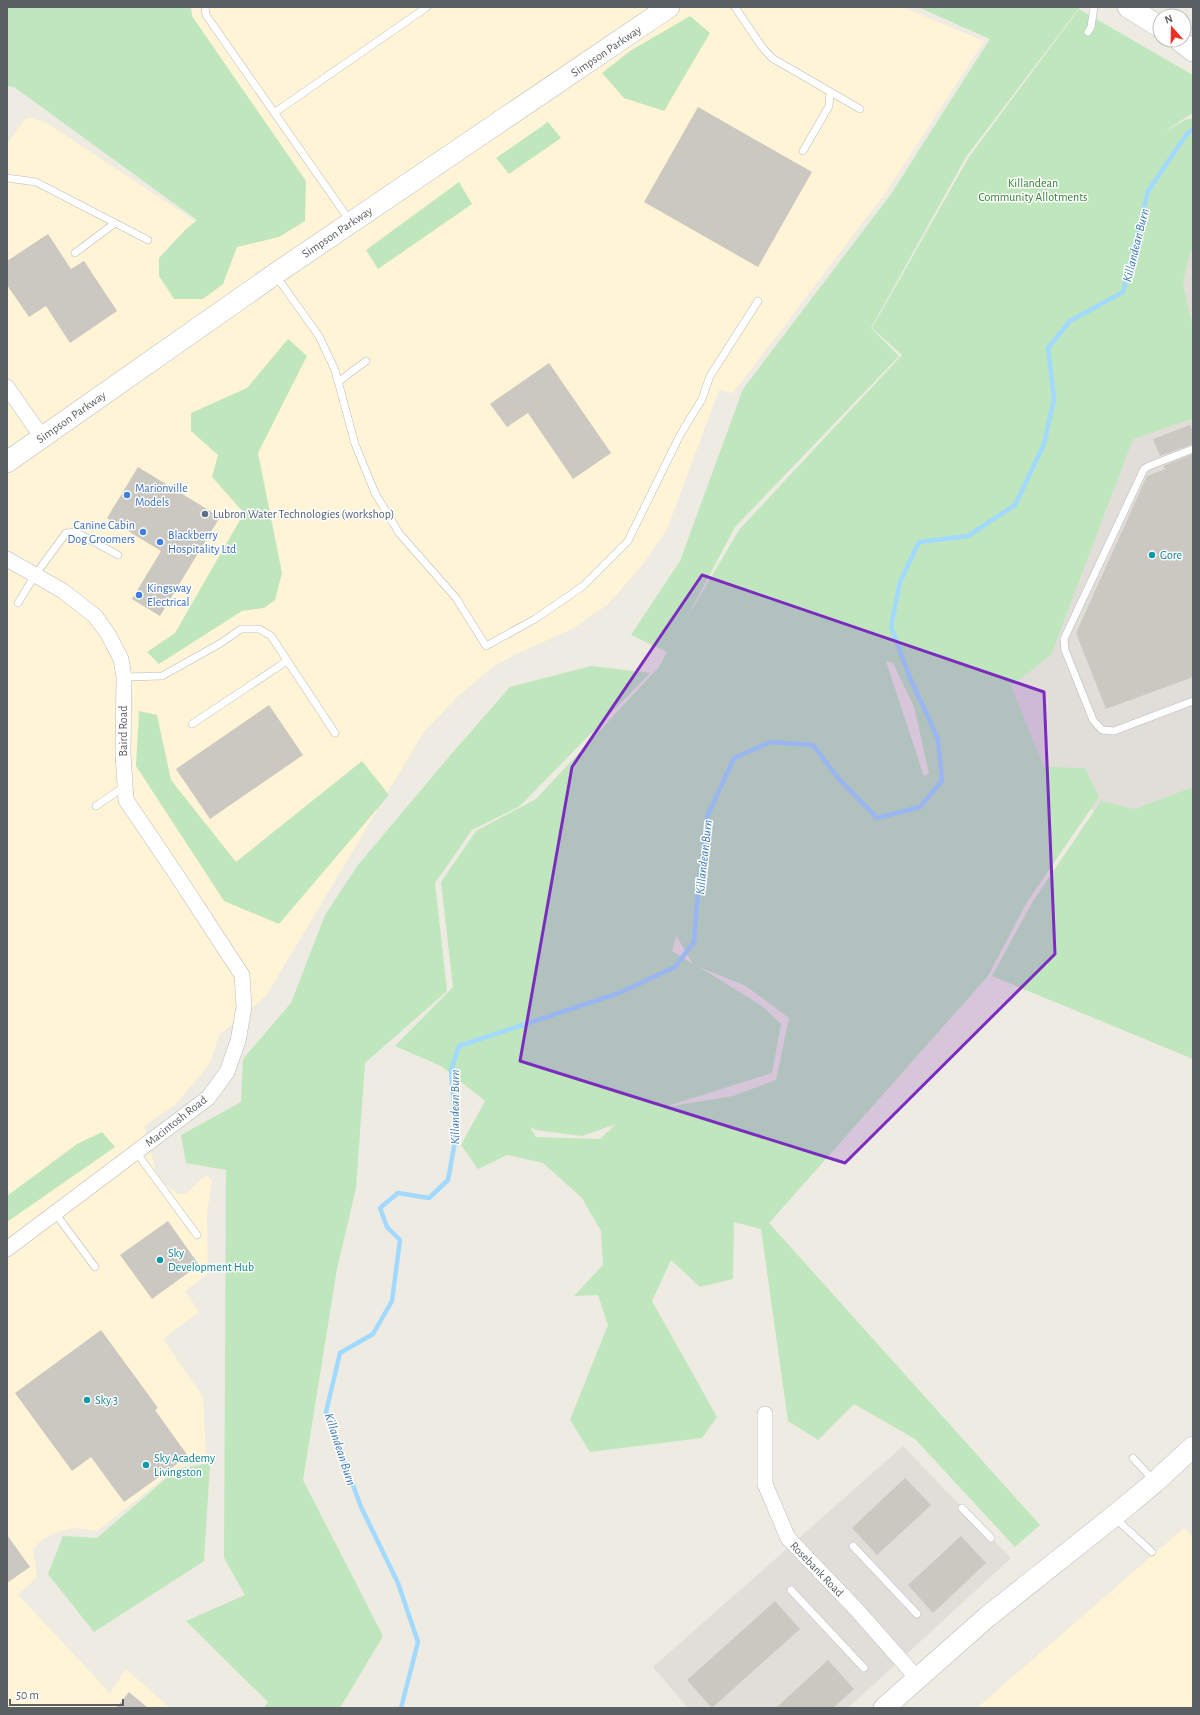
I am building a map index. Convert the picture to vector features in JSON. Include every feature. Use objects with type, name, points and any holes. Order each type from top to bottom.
[{"type":"main road","name":"Simpson Parkway","points":[[7,462],[275,274],[670,7]]},
{"type":"main road","points":[[1128,7],[1152,22]]},
{"type":"main road","points":[[884,1708],[987,1617],[1114,1516],[1155,1482],[1193,1447]]},
{"type":"street","points":[[7,388],[42,437]]},
{"type":"street","name":"Baird Road","points":[[7,559],[63,591],[95,616],[108,634],[121,660],[124,677],[123,747],[124,787],[126,800],[214,931]]},
{"type":"street","name":"Macintosh Road","points":[[7,1249],[208,1098],[227,1072],[238,1042],[244,1007],[242,975],[214,931]]},
{"type":"street","name":"Rosebank Road","points":[[765,1414],[765,1484],[788,1538],[856,1609],[917,1678]]},
{"type":"lane","points":[[205,7],[206,15],[351,223]]},
{"type":"lane","points":[[274,113],[427,7]]},
{"type":"lane","points":[[735,7],[762,47],[772,58],[860,109]]},
{"type":"lane","points":[[1088,32],[1091,27],[1094,7]]},
{"type":"lane","points":[[803,151],[829,106],[830,93]]},
{"type":"lane","points":[[7,178],[36,182],[148,240]]},
{"type":"lane","points":[[75,254],[115,223]]},
{"type":"lane","points":[[275,274],[319,336],[335,370],[355,444],[375,493],[399,533],[456,598],[486,646],[535,619],[583,586],[628,541],[680,436],[702,400],[710,376],[758,301]]},
{"type":"lane","points":[[338,382],[366,361]]},
{"type":"lane","points":[[1193,449],[1144,469],[1064,639],[1065,650],[1093,720],[1102,730],[1114,731],[1193,701]]},
{"type":"lane","points":[[18,603],[35,575],[66,533],[76,532],[118,555]]},
{"type":"lane","points":[[124,677],[162,676],[221,643],[242,629],[258,629],[271,636],[335,733]]},
{"type":"lane","points":[[192,724],[287,661]]},
{"type":"lane","points":[[96,806],[124,787]]},
{"type":"lane","points":[[136,1152],[197,1235]]},
{"type":"lane","points":[[55,1213],[95,1267]]},
{"type":"lane","points":[[1133,1458],[1155,1482]]},
{"type":"lane","points":[[962,1508],[991,1538]]},
{"type":"lane","points":[[1114,1516],[1152,1552]]},
{"type":"lane","points":[[853,1546],[917,1614]]},
{"type":"lane","points":[[791,1590],[864,1668]]},
{"type":"highlighted area","points":[[702,575],[1044,692],[1055,954],[845,1163],[520,1061],[572,767]]},
{"type":"shaded area","points":[[188,7],[902,7],[984,41],[886,192],[733,393],[719,390],[667,529],[641,567],[607,605],[572,629],[516,654],[494,666],[457,697],[423,733],[266,996],[219,1035],[210,1063],[176,1104],[144,1126],[156,1171],[164,1183],[178,1194],[186,1194],[207,1175],[212,1181],[207,1214],[208,1274],[185,1291],[199,1312],[163,1339],[203,1397],[206,1457],[174,1470],[97,1531],[78,1528],[60,1531],[44,1538],[33,1548],[37,1577],[18,1595],[110,1693],[126,1669],[170,1708],[7,1708],[7,144],[26,118],[47,123],[228,243]]},
{"type":"shaded area","points":[[1193,218],[1193,827],[1100,816],[1002,737],[972,643]]},
{"type":"shaded area","points":[[903,1446],[1011,1558],[848,1708],[688,1708],[653,1667]]},
{"type":"shaded area","points":[[1184,1528],[1193,1538],[1193,1708],[977,1708]]},
{"type":"green space","points":[[7,7],[191,7],[192,16],[306,181],[305,221],[279,237],[237,247],[223,284],[203,299],[174,299],[159,276],[159,258],[185,230],[197,220],[14,87],[7,86]]},
{"type":"green space","name":"Killandean Community Allotments","points":[[918,7],[1079,8],[966,157],[871,328],[899,356],[735,527],[685,621],[739,530],[902,355],[872,328],[969,157],[1079,9],[1193,75],[1193,113],[1162,133],[1185,120],[1193,118],[1193,250],[1190,252],[1183,283],[1193,329],[1192,419],[1133,439],[1051,655],[1011,686],[1044,767],[1085,768],[1099,797],[1027,902],[988,976],[769,1223],[1040,1525],[1015,1547],[915,1439],[854,1404],[818,1440],[788,1421],[761,1229],[734,1222],[733,1279],[700,1287],[671,1260],[652,1301],[717,1417],[702,1438],[590,1452],[570,1420],[608,1325],[598,1295],[574,1296],[603,1265],[601,1231],[582,1198],[543,1163],[507,1155],[478,1169],[461,1145],[485,1101],[441,1066],[395,1046],[453,987],[441,882],[476,831],[536,799],[659,667],[667,652],[631,635],[680,561],[743,389],[891,194],[990,39]],"holes":[[[886,661],[893,663],[914,707],[929,773],[924,777]],[[677,937],[693,964],[672,951]],[[699,967],[746,986],[789,1018],[776,1080],[733,1096],[661,1108],[772,1073],[781,1024],[762,1006]],[[616,1124],[600,1139],[536,1137],[530,1127],[536,1130],[582,1136]]]},
{"type":"green space","points":[[690,16],[710,33],[664,111],[624,98],[602,73],[630,51]]},
{"type":"green space","points":[[548,122],[561,138],[509,174],[496,158]]},
{"type":"green space","points":[[459,182],[472,204],[378,269],[366,250]]},
{"type":"green space","points":[[288,339],[307,356],[258,453],[282,573],[275,600],[264,608],[242,611],[159,664],[147,652],[175,633],[244,513],[212,477],[218,455],[191,431],[191,413],[247,388]]},
{"type":"green space","points":[[591,666],[650,673],[520,806],[472,830],[435,883],[447,991],[365,1063],[356,1188],[337,1269],[303,1480],[383,1636],[340,1708],[264,1708],[268,1702],[186,1621],[245,1595],[224,1558],[226,1170],[186,1163],[181,1135],[241,1102],[243,1059],[291,1003],[325,915],[358,865],[510,687]]},
{"type":"green space","points":[[139,711],[157,715],[171,780],[236,862],[362,761],[389,795],[279,924],[224,901],[136,766]]},
{"type":"green space","points":[[1193,787],[1193,1059],[992,976],[1033,901],[1101,801],[1135,809]]},
{"type":"green space","points":[[102,1132],[115,1147],[7,1222],[7,1196],[77,1144]]},
{"type":"green space","points":[[210,1463],[204,1561],[94,1632],[48,1574],[63,1536],[97,1538],[177,1469]]},
{"type":"building","points":[[698,107],[812,172],[758,267],[644,202]]},
{"type":"building","points":[[48,234],[71,269],[84,261],[117,311],[70,343],[46,306],[29,317],[7,285],[7,261]]},
{"type":"building","points":[[549,363],[611,453],[573,479],[528,413],[507,427],[490,404]]},
{"type":"building","points":[[1190,425],[1193,433],[1193,444],[1160,456],[1153,439]]},
{"type":"building","name":"Gore","points":[[1193,454],[1193,677],[1106,709],[1076,633],[1147,476],[1165,469],[1163,466]]},
{"type":"building","points":[[138,467],[220,517],[160,616],[132,599],[161,551],[107,518]]},
{"type":"building","points":[[269,705],[303,755],[210,819],[176,769]]},
{"type":"building","name":"Sky Development Hub","points":[[168,1221],[199,1265],[152,1299],[120,1255]]},
{"type":"building","name":"Sky 3","points":[[101,1330],[158,1408],[155,1410],[188,1456],[124,1502],[91,1457],[72,1471],[15,1393]]},
{"type":"building","points":[[905,1478],[931,1505],[877,1555],[852,1528]]},
{"type":"building","points":[[7,1535],[30,1567],[7,1583]]},
{"type":"building","points":[[961,1536],[986,1563],[933,1613],[908,1585]]},
{"type":"building","points":[[775,1601],[800,1629],[712,1708],[687,1680]]},
{"type":"building","points":[[828,1660],[854,1689],[833,1708],[776,1708]]},
{"type":"building","points":[[129,1692],[148,1708],[116,1708]]},
{"type":"waterway","name":"Killandean Burn","points":[[401,1708],[418,1642],[398,1583],[361,1507],[326,1412],[340,1353],[373,1334],[392,1301],[400,1240],[387,1227],[380,1208],[398,1193],[429,1198],[448,1180],[456,1136],[451,1070],[459,1046],[619,993],[675,967],[694,942],[707,817],[734,758],[770,742],[813,745],[838,778],[877,818],[920,807],[942,781],[938,739],[910,678],[891,627],[900,582],[919,542],[968,536],[1015,505],[1044,444],[1054,399],[1048,348],[1070,321],[1123,292],[1148,191],[1186,135],[1193,129]]},
{"type":"place","name":"Marionville Models","points":[[127,495]]},
{"type":"place","name":"Lubron Water Technologies (workshop)","points":[[205,514]]},
{"type":"place","name":"Canine Cabin Dog Groomers","points":[[143,532]]},
{"type":"place","name":"Blackberry Hospitality Ltd","points":[[160,542]]},
{"type":"place","name":"Gore","points":[[1152,555]]},
{"type":"place","name":"Kingsway Electrical","points":[[139,595]]},
{"type":"place","name":"Sky Development Hub","points":[[160,1260]]},
{"type":"place","name":"Sky 3","points":[[87,1400]]},
{"type":"place","name":"Sky Academy Livingston","points":[[146,1465]]}]
